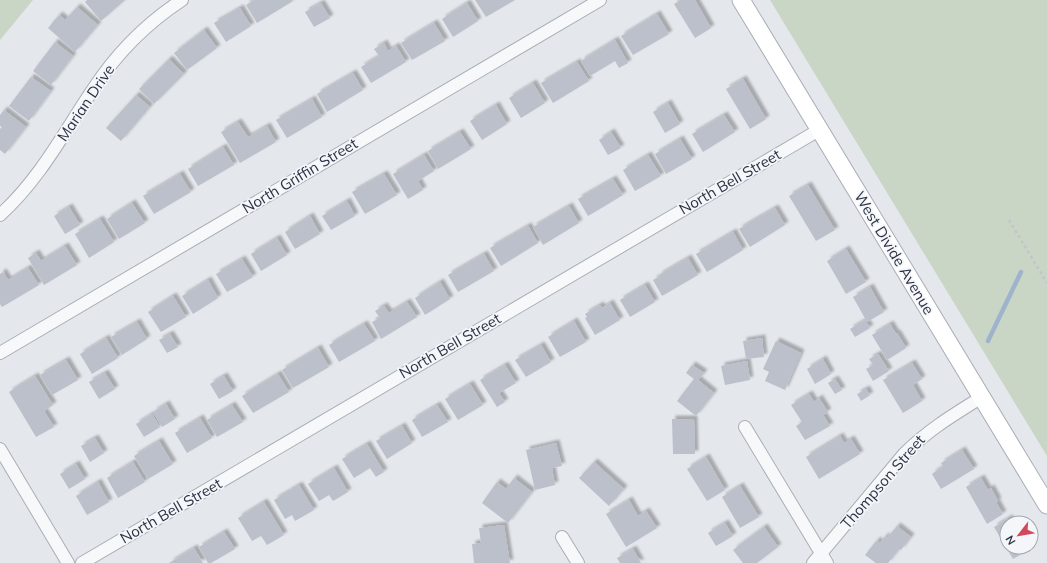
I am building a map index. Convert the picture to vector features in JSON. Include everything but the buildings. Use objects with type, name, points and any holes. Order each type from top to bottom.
[{"type":"street","name":"Marian Drive","points":[[0,215],[37,176],[94,88],[121,52],[151,23],[182,0]]},
{"type":"street","name":"North Griffin Street","points":[[0,353],[600,0]]},
{"type":"street","name":"West Divide Avenue","points":[[741,0],[1047,505]]},
{"type":"street","name":"North Bell Street","points":[[82,563],[819,130]]},
{"type":"street","name":"Thompson Street","points":[[813,563],[825,558],[899,460],[916,442],[942,421],[982,397]]},
{"type":"street","points":[[745,427],[825,558]]},
{"type":"street","points":[[0,449],[68,563]]},
{"type":"street","points":[[562,537],[578,563]]},
{"type":"path","points":[[1009,220],[1047,283]]},
{"type":"green space","points":[[0,0],[33,0],[0,40]]},
{"type":"green space","points":[[770,0],[1047,0],[1047,456]]},
{"type":"waterway","points":[[988,341],[1021,272]]}]
